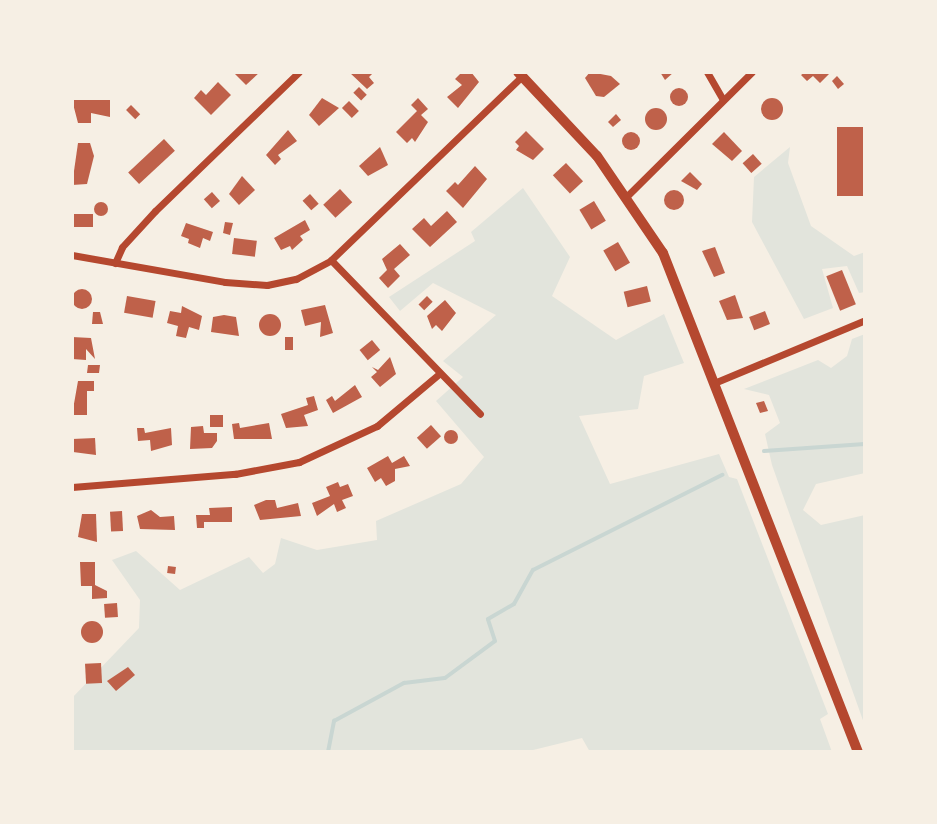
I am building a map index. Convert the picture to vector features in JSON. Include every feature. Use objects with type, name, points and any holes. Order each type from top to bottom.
[{"type":"main road","points":[[520,74],[627,196],[663,253],[858,752]]},
{"type":"street","points":[[115,263],[122,247],[155,211],[299,72]]},
{"type":"street","points":[[707,72],[723,100]]},
{"type":"street","points":[[627,196],[752,72]]},
{"type":"street","points":[[72,255],[267,285],[296,279],[331,260],[520,74]]},
{"type":"street","points":[[331,260],[480,414]]},
{"type":"street","points":[[714,383],[865,320]]},
{"type":"street","points":[[72,487],[235,474],[299,462],[377,426],[439,374]]},
{"type":"shaded area","points":[[790,147],[788,163],[811,226],[854,256],[865,252],[865,292],[859,293],[847,266],[822,269],[833,308],[804,319],[752,222],[754,177]]},
{"type":"shaded area","points":[[523,188],[570,257],[552,296],[616,340],[664,314],[684,363],[644,376],[638,409],[579,416],[610,484],[719,454],[729,477],[737,479],[828,714],[820,719],[832,752],[590,752],[582,738],[525,752],[72,752],[72,698],[139,628],[140,600],[112,560],[136,551],[180,590],[249,557],[263,573],[275,564],[281,538],[317,550],[377,540],[376,521],[461,484],[484,457],[436,401],[463,377],[443,361],[496,315],[433,283],[400,311],[389,297],[475,241],[471,232]]},
{"type":"shaded area","points":[[865,334],[865,473],[816,484],[803,510],[821,525],[865,515],[865,726],[772,465],[765,434],[780,423],[769,395],[744,389],[818,360],[831,368],[847,356],[852,339]]},
{"type":"building","points":[[233,72],[260,72],[246,85]]},
{"type":"building","points":[[349,72],[374,72],[369,77],[374,83],[367,89]]},
{"type":"building","points":[[462,72],[471,72],[479,82],[458,108],[447,97],[462,85],[455,79]]},
{"type":"building","points":[[590,72],[611,76],[620,84],[604,97],[596,96],[585,78]]},
{"type":"building","points":[[660,72],[674,72],[665,80]]},
{"type":"building","points":[[805,72],[829,74],[820,83],[813,76],[807,81],[801,75]]},
{"type":"building","points":[[837,76],[844,84],[838,89],[832,81]]},
{"type":"building","points":[[218,82],[231,95],[211,115],[194,98],[201,90],[206,95]]},
{"type":"building","points":[[359,87],[367,95],[361,100],[353,93]]},
{"type":"building","points":[[675,88],[683,88],[688,97],[686,104],[675,106],[670,101],[670,93]]},
{"type":"building","points":[[322,98],[339,108],[319,126],[309,115]]},
{"type":"building","points":[[418,98],[428,109],[421,115],[428,122],[415,142],[412,138],[407,143],[396,132],[417,111],[411,105]]},
{"type":"building","points":[[772,98],[780,101],[783,109],[780,117],[772,120],[764,117],[761,109],[764,101]]},
{"type":"building","points":[[72,100],[110,100],[110,117],[91,113],[91,123],[78,123]]},
{"type":"building","points":[[349,101],[359,111],[352,118],[342,108]]},
{"type":"building","points":[[131,105],[140,114],[135,119],[126,110]]},
{"type":"building","points":[[656,108],[664,111],[667,119],[664,127],[656,130],[648,127],[645,119],[648,111]]},
{"type":"building","points":[[616,114],[621,120],[613,127],[608,122]]},
{"type":"building","points":[[837,127],[865,127],[865,196],[837,196]]},
{"type":"building","points":[[288,130],[297,141],[278,155],[281,159],[275,165],[266,155]]},
{"type":"building","points":[[526,131],[544,149],[533,160],[516,150],[519,146],[515,142]]},
{"type":"building","points":[[631,132],[640,141],[631,150],[622,141]]},
{"type":"building","points":[[724,132],[742,151],[732,161],[712,144]]},
{"type":"building","points":[[164,139],[175,151],[139,184],[128,172]]},
{"type":"building","points":[[78,143],[90,143],[94,156],[87,184],[72,185]]},
{"type":"building","points":[[380,147],[388,165],[368,176],[359,166]]},
{"type":"building","points":[[753,154],[762,164],[751,173],[743,163]]},
{"type":"building","points":[[566,163],[583,181],[570,194],[553,175]]},
{"type":"building","points":[[475,166],[487,179],[463,208],[446,191],[455,182],[458,185]]},
{"type":"building","points":[[690,172],[702,184],[697,190],[681,181]]},
{"type":"building","points":[[242,176],[255,190],[239,205],[229,194]]},
{"type":"building","points":[[340,189],[352,202],[335,218],[323,205]]},
{"type":"building","points":[[674,190],[681,193],[684,200],[681,207],[674,210],[667,207],[664,200],[667,193]]},
{"type":"building","points":[[212,192],[220,201],[212,208],[204,199]]},
{"type":"building","points":[[310,194],[319,204],[311,210],[303,201]]},
{"type":"building","points":[[594,201],[606,221],[591,229],[579,210]]},
{"type":"building","points":[[101,202],[108,209],[101,216],[94,209]]},
{"type":"building","points":[[447,211],[457,222],[430,247],[412,229],[424,218],[431,226]]},
{"type":"building","points":[[72,214],[93,214],[93,227],[72,227]]},
{"type":"building","points":[[305,220],[310,230],[300,236],[303,240],[292,250],[290,246],[281,250],[274,238]]},
{"type":"building","points":[[225,222],[233,223],[230,235],[223,233]]},
{"type":"building","points":[[186,223],[213,232],[210,241],[203,238],[200,248],[188,243],[189,239],[181,236]]},
{"type":"building","points":[[234,238],[257,241],[255,257],[232,254]]},
{"type":"building","points":[[618,242],[630,263],[615,271],[603,250]]},
{"type":"building","points":[[400,244],[410,255],[394,269],[400,276],[388,288],[379,278],[387,270],[382,259]]},
{"type":"building","points":[[715,247],[725,273],[714,277],[702,251]]},
{"type":"building","points":[[842,270],[856,304],[840,311],[826,276]]},
{"type":"building","points":[[647,286],[651,302],[628,307],[624,292]]},
{"type":"building","points":[[82,289],[89,292],[92,299],[89,306],[82,309],[75,306],[72,299],[75,292]]},
{"type":"building","points":[[735,295],[743,318],[727,320],[719,301]]},
{"type":"building","points":[[127,296],[156,301],[153,318],[124,313]]},
{"type":"building","points":[[427,296],[433,302],[424,310],[419,304]]},
{"type":"building","points":[[445,300],[456,313],[442,331],[436,325],[432,329],[427,316]]},
{"type":"building","points":[[325,305],[333,333],[320,337],[321,322],[305,326],[301,310]]},
{"type":"building","points":[[182,306],[202,316],[199,330],[189,327],[186,338],[176,336],[178,326],[167,323],[170,311],[181,313]]},
{"type":"building","points":[[765,311],[770,324],[754,330],[749,317]]},
{"type":"building","points":[[93,312],[100,312],[103,324],[92,324]]},
{"type":"building","points":[[270,314],[278,317],[281,325],[278,333],[270,336],[262,333],[259,325],[262,317]]},
{"type":"building","points":[[213,317],[236,317],[239,336],[211,332]]},
{"type":"building","points":[[72,337],[91,338],[95,359],[86,349],[86,360],[72,359]]},
{"type":"building","points":[[285,337],[293,337],[293,350],[285,350]]},
{"type":"building","points":[[372,340],[380,350],[368,360],[360,350]]},
{"type":"building","points":[[390,357],[396,374],[380,387],[371,377],[377,372],[372,367],[378,370]]},
{"type":"building","points":[[88,365],[100,365],[99,373],[87,373]]},
{"type":"building","points":[[78,381],[94,381],[94,391],[87,391],[87,415],[72,415]]},
{"type":"building","points":[[355,385],[362,397],[333,413],[326,400],[332,396],[335,401]]},
{"type":"building","points":[[314,396],[318,410],[304,415],[308,426],[286,428],[281,414],[308,405],[306,398]]},
{"type":"building","points":[[764,401],[768,411],[760,413],[756,403]]},
{"type":"building","points":[[210,415],[223,415],[223,427],[210,427]]},
{"type":"building","points":[[239,423],[240,428],[269,423],[272,439],[234,439],[232,424]]},
{"type":"building","points":[[431,425],[441,436],[427,449],[417,438]]},
{"type":"building","points":[[203,426],[204,433],[217,433],[217,441],[212,448],[190,449],[191,427]]},
{"type":"building","points":[[137,428],[144,428],[145,433],[171,428],[172,445],[151,451],[150,440],[138,441]]},
{"type":"building","points":[[451,430],[458,437],[451,444],[444,437]]},
{"type":"building","points":[[95,438],[96,455],[73,452],[72,439]]},
{"type":"building","points":[[388,456],[392,463],[404,456],[410,466],[395,469],[395,481],[386,486],[381,478],[375,482],[367,468]]},
{"type":"building","points":[[338,482],[340,487],[348,484],[353,496],[342,500],[346,508],[337,512],[334,504],[317,516],[312,503],[330,496],[326,487]]},
{"type":"building","points":[[275,500],[277,508],[298,503],[301,516],[260,520],[254,505]]},
{"type":"building","points":[[232,507],[232,522],[204,522],[204,528],[197,528],[196,515],[210,515],[209,508]]},
{"type":"building","points":[[151,510],[160,517],[174,516],[175,530],[140,529],[137,516]]},
{"type":"building","points":[[122,511],[123,531],[111,532],[110,512]]},
{"type":"building","points":[[82,514],[96,514],[97,542],[78,537]]},
{"type":"building","points":[[80,562],[95,562],[95,585],[107,591],[107,598],[92,599],[92,586],[81,586]]},
{"type":"building","points":[[168,566],[176,567],[175,574],[167,573]]},
{"type":"building","points":[[117,603],[118,617],[105,618],[104,604]]},
{"type":"building","points":[[92,621],[100,624],[103,632],[100,640],[92,643],[84,640],[81,632],[84,624]]},
{"type":"building","points":[[101,663],[102,683],[86,684],[85,664]]},
{"type":"building","points":[[128,667],[135,675],[116,691],[107,681]]},
{"type":"waterway","points":[[764,451],[865,444]]},
{"type":"waterway","points":[[328,752],[334,721],[404,683],[445,678],[495,641],[488,619],[514,604],[533,570],[722,475]]}]
